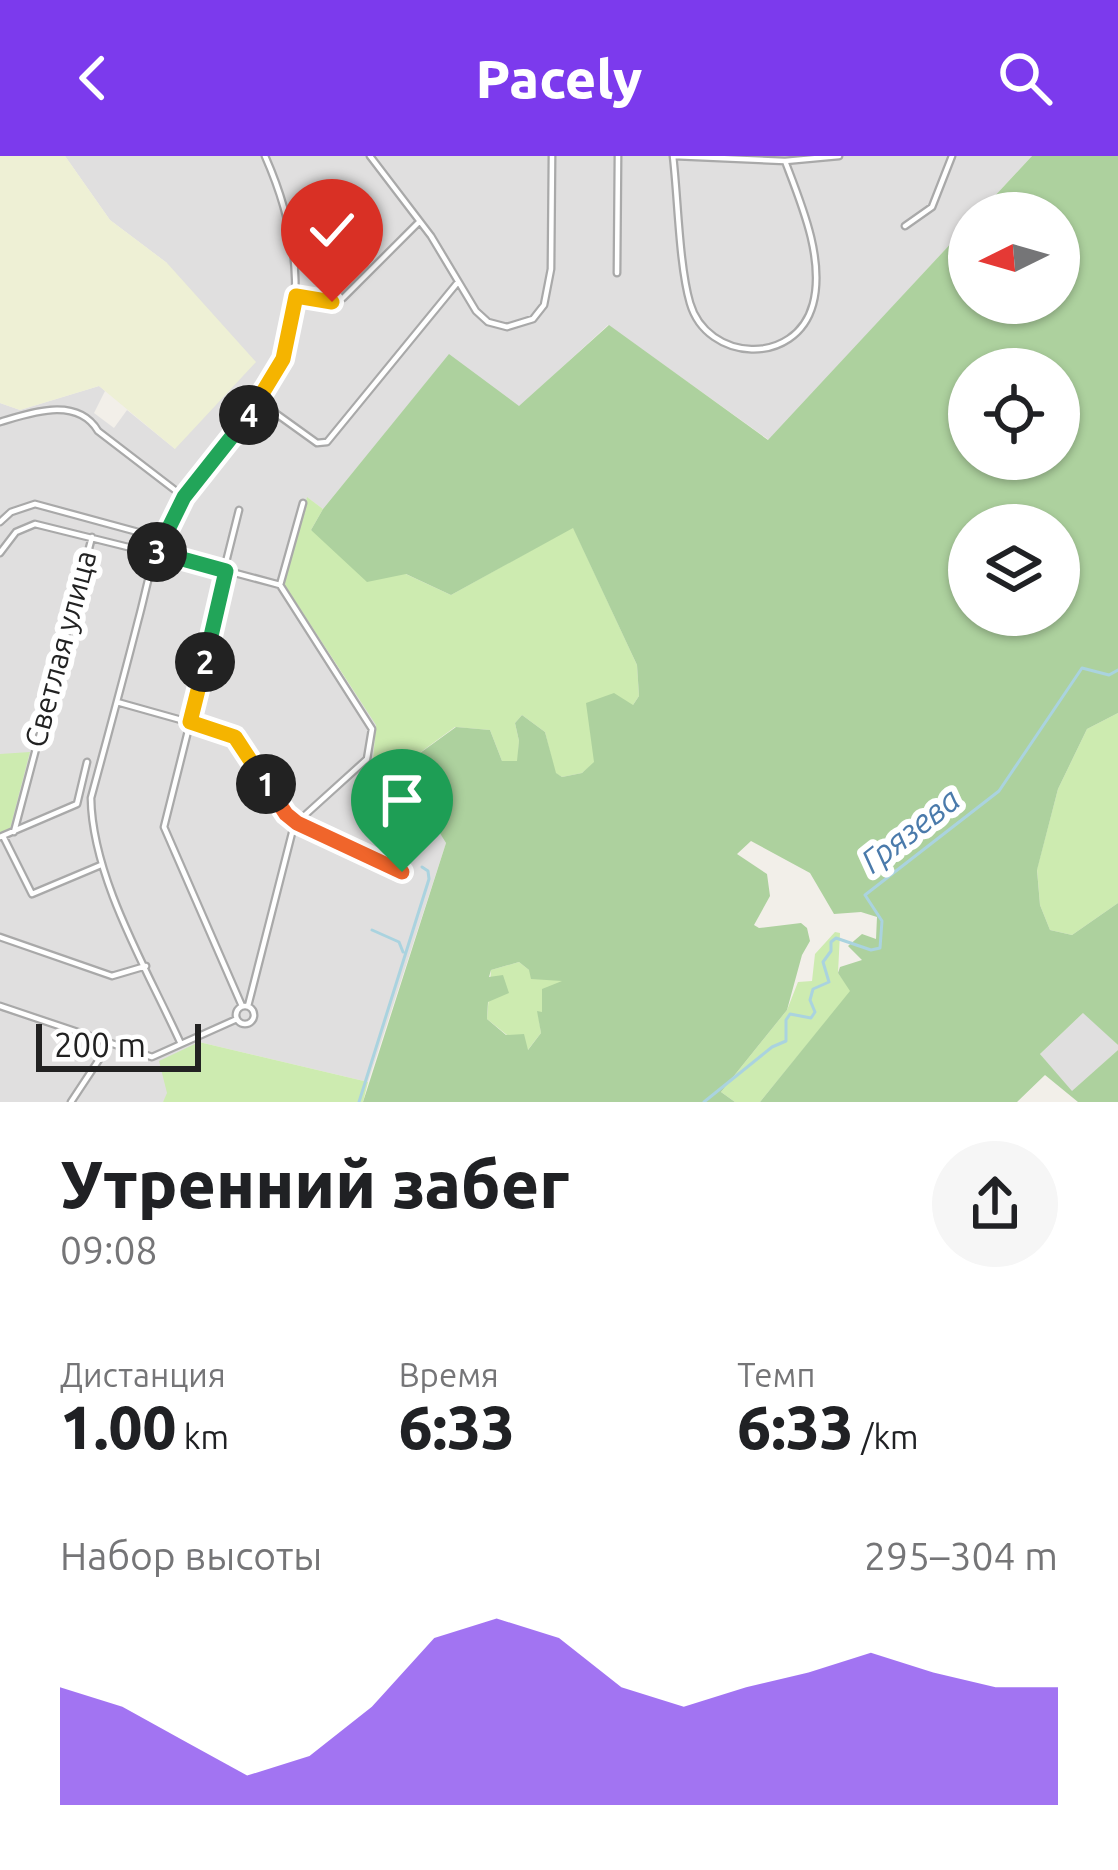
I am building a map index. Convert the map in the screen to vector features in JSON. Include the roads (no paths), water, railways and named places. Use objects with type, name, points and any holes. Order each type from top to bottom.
[{"type":"street","points":[[181,1045],[101,866],[92,828],[92,798],[160,538],[184,497],[260,402],[283,359],[296,296],[292,238],[266,156]]},
{"type":"street","points":[[370,156],[420,221],[476,311],[488,322],[517,326],[539,314],[548,292],[552,156]]},
{"type":"street","points":[[617,273],[618,156]]},
{"type":"street","points":[[784,161],[808,226],[814,299],[809,314],[788,339],[760,350],[727,346],[710,334],[690,304],[673,156],[784,161],[839,156]]},
{"type":"street","points":[[905,226],[932,207],[952,156]]},
{"type":"street","points":[[296,296],[332,302],[344,298],[420,221]]},
{"type":"street","points":[[260,402],[316,443],[327,442],[458,282]]},
{"type":"street","points":[[0,422],[50,409],[88,418],[184,497]]},
{"type":"street","points":[[280,585],[303,502]]},
{"type":"street","points":[[0,522],[11,512],[35,504],[160,538]]},
{"type":"street","points":[[157,552],[226,571],[280,585],[371,724],[367,759],[297,823],[245,1006],[236,1013],[244,1024],[252,1022],[254,1013],[245,1006],[164,827],[226,571],[239,510]]},
{"type":"street","points":[[0,553],[16,532],[35,524],[140,550]]},
{"type":"street","name":"Светлая улица","points":[[14,832],[92,537]]},
{"type":"street","points":[[117,702],[235,737],[286,814],[297,823],[402,872]]},
{"type":"street","points":[[87,762],[77,804],[2,837],[32,894],[101,866]]},
{"type":"street","points":[[0,937],[112,976],[146,966]]},
{"type":"street","points":[[0,1006],[152,1057],[237,1019]]},
{"type":"street","points":[[71,1102],[110,1043]]},
{"type":"waterway","name":"Грязева","points":[[704,1102],[786,1041],[790,1014],[811,1018],[813,989],[829,982],[823,962],[831,942],[836,938],[871,950],[880,948],[882,921],[865,895],[999,791],[1082,668],[1109,675],[1118,670]]},
{"type":"waterway","points":[[359,1102],[429,879],[422,867]]},
{"type":"waterway","points":[[372,930],[399,942],[403,952]]}]
